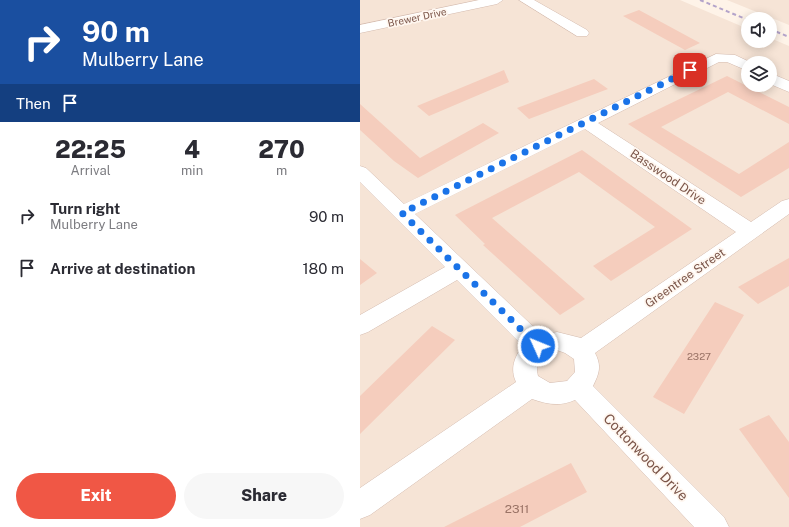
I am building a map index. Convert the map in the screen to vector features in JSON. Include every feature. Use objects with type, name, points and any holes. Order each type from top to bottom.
[{"type":"street","name":"Brewer Drive","points":[[360,29],[497,0]]},
{"type":"street","points":[[525,0],[582,33]]},
{"type":"street","points":[[402,213],[716,58],[730,58],[741,64]]},
{"type":"street","points":[[777,81],[789,87]]},
{"type":"street","name":"Basswood Drive","points":[[586,122],[751,232]]},
{"type":"street","points":[[360,172],[538,346]]},
{"type":"street","name":"Greentree Street","points":[[582,350],[789,205]]},
{"type":"street","points":[[360,326],[459,269]]},
{"type":"street","points":[[557,341],[571,343],[582,350],[587,359],[589,369],[586,379],[578,387],[565,393],[550,394],[543,392],[532,385],[526,375],[525,364],[529,354],[538,346],[557,341]]},
{"type":"street","points":[[360,505],[532,385]]},
{"type":"street","name":"Cottonwood Drive","points":[[578,387],[714,527]]},
{"type":"shaded area","points":[[360,0],[680,0],[741,26],[741,48],[777,48],[777,41],[789,46],[789,527],[360,527]]},
{"type":"shaded area","points":[[727,0],[789,0],[789,25],[777,20],[777,12],[757,12]]},
{"type":"building","points":[[639,10],[700,43],[685,50],[623,16]]},
{"type":"building","points":[[504,70],[509,82],[429,116],[417,106]]},
{"type":"building","points":[[727,76],[741,83],[741,92],[759,92],[789,107],[789,124],[728,92],[661,127],[739,174],[789,142],[789,168],[741,197],[628,124]]},
{"type":"building","points":[[594,79],[608,89],[529,119],[517,108]]},
{"type":"building","points":[[360,104],[420,158],[483,123],[499,133],[418,178],[394,161],[360,130]]},
{"type":"building","points":[[582,150],[692,229],[611,281],[593,266],[655,227],[579,172],[492,218],[585,299],[560,315],[483,245],[485,244],[455,215]]},
{"type":"building","points":[[789,258],[789,286],[758,304],[738,287]]},
{"type":"building","points":[[360,259],[377,273],[360,285]]},
{"type":"building","points":[[715,302],[744,315],[684,414],[653,397]]},
{"type":"building","points":[[432,326],[455,340],[360,434],[360,396]]},
{"type":"building","points":[[769,415],[789,442],[789,498],[739,429]]},
{"type":"building","points":[[571,463],[587,492],[520,527],[444,527]]},
{"type":"railway","points":[[700,0],[741,17]]},
{"type":"railway","points":[[777,32],[789,37]]},
{"type":"route","points":[[538,346],[402,213],[690,70]]}]
